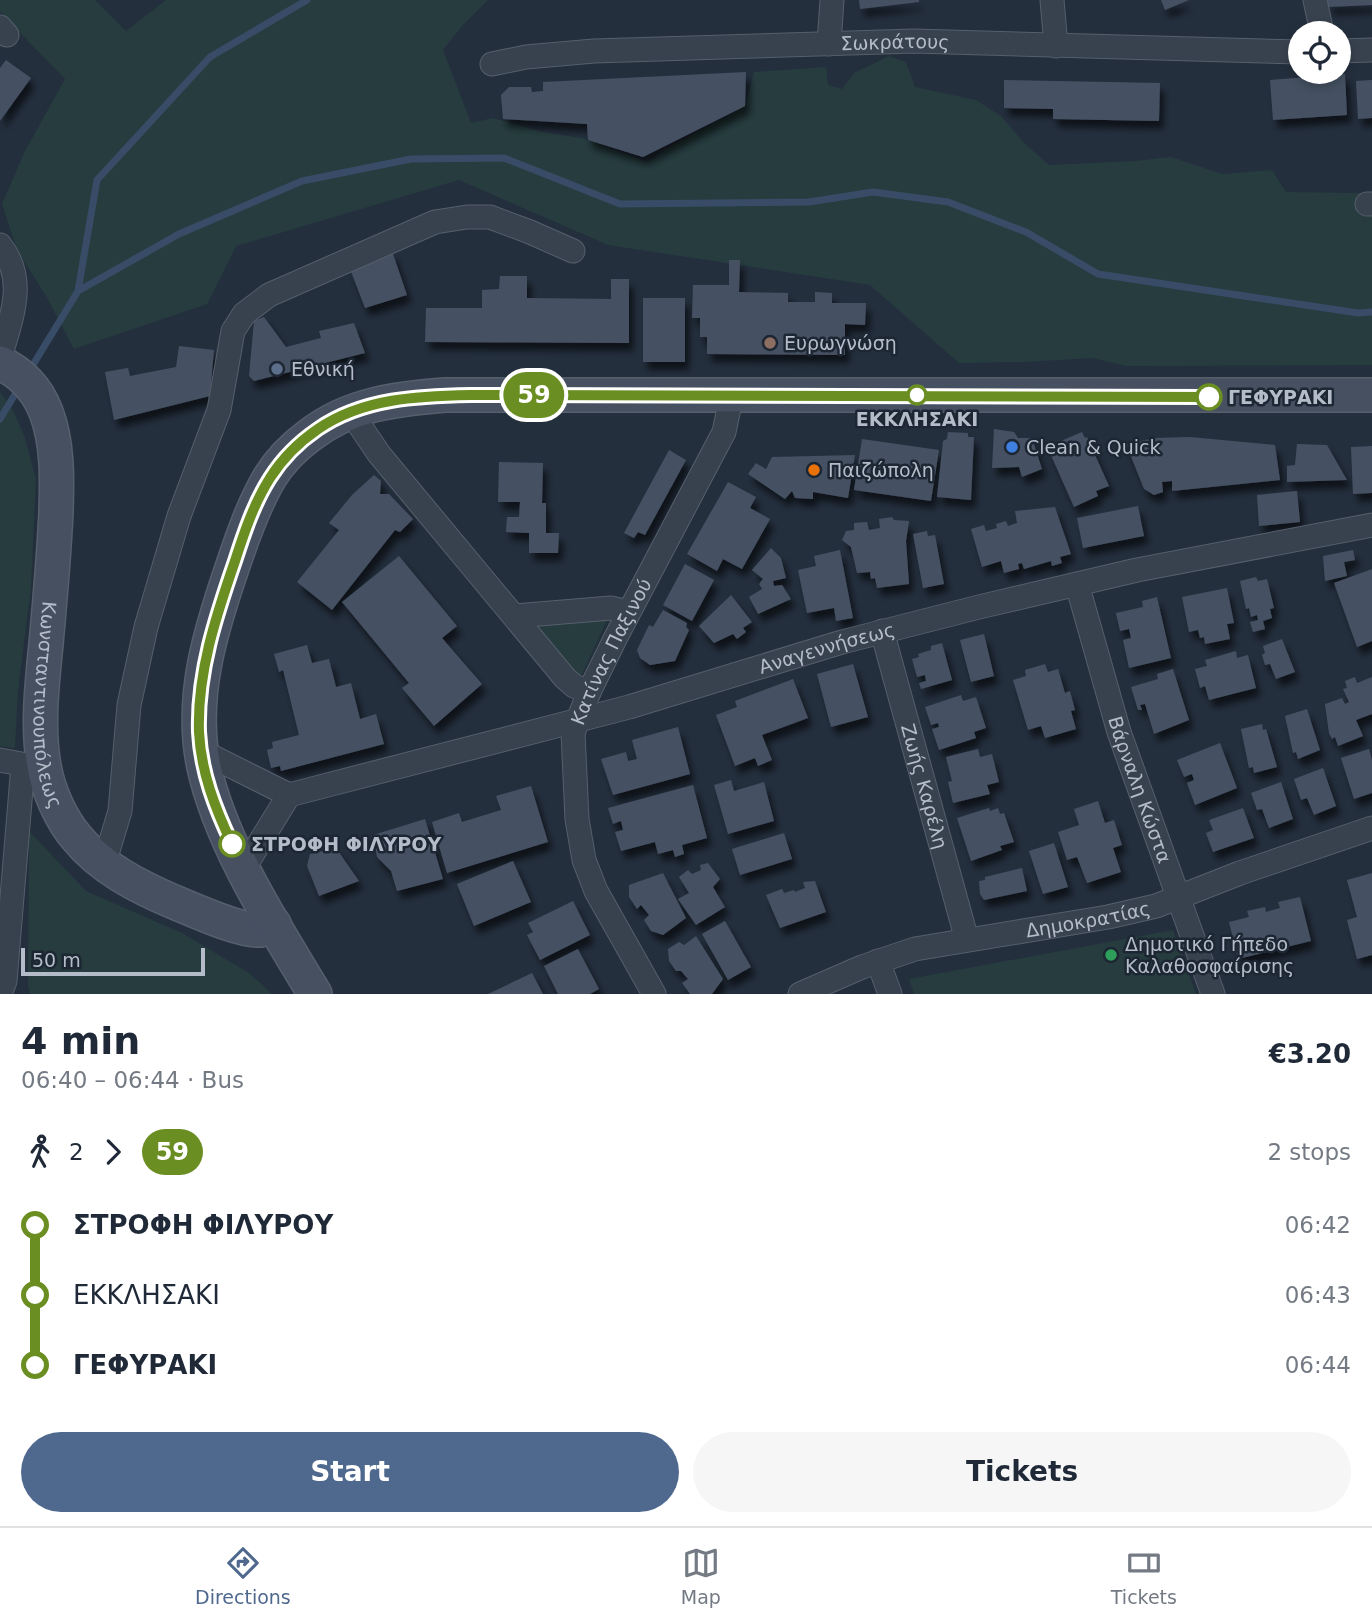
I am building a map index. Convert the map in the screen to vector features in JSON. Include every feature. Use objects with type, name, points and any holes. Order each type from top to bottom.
[{"type":"main road","name":"Κωνσταντινουπόλεως","points":[[4,363],[27,381],[46,413],[53,436],[57,485],[40,728],[34,766],[75,837],[104,864],[154,893],[218,919],[254,930],[274,925]]},
{"type":"main road","points":[[315,994],[244,869],[214,802],[201,751],[200,705],[208,646],[233,565],[259,499],[271,477],[298,445],[319,428],[349,411],[398,400],[445,396],[1372,395]]},
{"type":"street","points":[[829,44],[832,0]]},
{"type":"street","points":[[1052,0],[1056,47]]},
{"type":"street","points":[[1315,0],[1319,21]]},
{"type":"street","name":"Σωκράτους","points":[[492,64],[526,57],[594,51],[914,41],[1288,52]]},
{"type":"street","points":[[1351,51],[1372,50]]},
{"type":"street","points":[[104,864],[120,811],[127,716],[146,627],[179,516],[219,410],[233,331],[244,314],[269,295],[307,277],[414,229],[443,220],[467,216],[490,217],[572,251]]},
{"type":"street","points":[[0,245],[15,269],[16,284],[4,363]]},
{"type":"street","name":"Κατίνας Παξινού","points":[[654,994],[596,891],[584,860],[578,819],[573,733],[589,692],[628,612],[724,432],[732,394]]},
{"type":"street","points":[[349,411],[379,454],[570,683],[589,692]]},
{"type":"street","name":"Αναγεννήσεως","points":[[289,795],[577,721],[882,631],[1077,584],[1372,525]]},
{"type":"street","name":"Βάρναλη Κώστα","points":[[1077,584],[1119,732],[1213,994]]},
{"type":"street","points":[[515,615],[611,608],[628,612]]},
{"type":"street","name":"Ζωής Καρέλη","points":[[882,631],[967,940]]},
{"type":"street","points":[[201,751],[289,795],[244,869]]},
{"type":"street","points":[[0,760],[34,766],[5,981],[0,993]]},
{"type":"street","name":"Δημοκρατίας","points":[[800,994],[878,961],[915,949],[1108,917],[1179,898],[1240,873],[1372,828]]},
{"type":"street","points":[[878,961],[890,994]]},
{"type":"green space","points":[[0,0],[95,0],[126,31],[166,0],[488,0],[443,50],[471,123],[493,118],[543,132],[582,138],[647,162],[745,106],[754,72],[826,67],[828,85],[842,89],[854,73],[889,56],[906,62],[915,87],[976,100],[1001,116],[1024,143],[1049,165],[1171,157],[1222,174],[1272,170],[1286,192],[1359,193],[1365,211],[1372,211],[1372,365],[1126,366],[1093,358],[959,363],[870,285],[608,245],[459,180],[236,246],[207,304],[74,349],[46,296],[17,250],[2,204],[25,151],[65,79],[0,12]]},
{"type":"green space","points":[[0,392],[13,410],[25,438],[36,479],[31,588],[18,690],[15,748],[0,746]]},
{"type":"green space","points":[[607,620],[580,679],[534,625]]},
{"type":"green space","points":[[29,831],[86,891],[182,933],[249,973],[272,994],[30,994]]},
{"type":"green space","name":"Δημοτικό Γήπεδο Καλαθοσφαίρισης","points":[[1173,930],[1196,994],[914,994],[909,979]]},
{"type":"building","points":[[859,0],[919,0],[919,2],[860,9]]},
{"type":"building","points":[[1161,0],[1189,0],[1165,10]]},
{"type":"building","points":[[1328,0],[1372,0],[1372,5],[1328,7]]},
{"type":"building","points":[[6,60],[31,78],[0,121],[0,68]]},
{"type":"building","points":[[746,72],[745,106],[643,157],[588,140],[587,124],[503,119],[501,95],[509,87],[531,87],[532,92],[543,91],[543,82]]},
{"type":"building","points":[[1288,79],[1288,84],[1345,84],[1347,115],[1273,120],[1270,80]]},
{"type":"building","points":[[1004,80],[1160,83],[1159,121],[1053,119],[1053,109],[1004,108]]},
{"type":"building","points":[[1372,80],[1372,118],[1358,119],[1356,81]]},
{"type":"building","points":[[392,251],[407,295],[365,308],[350,269]]},
{"type":"building","points":[[729,260],[740,260],[739,292],[788,293],[788,302],[815,302],[815,292],[832,293],[832,303],[866,303],[865,325],[845,324],[845,355],[707,354],[707,337],[700,337],[700,318],[692,318],[693,285],[729,285]]},
{"type":"building","points":[[500,276],[527,276],[527,298],[611,299],[611,279],[629,279],[629,343],[425,342],[426,308],[482,308],[482,290],[499,289]]},
{"type":"building","points":[[643,298],[685,298],[685,362],[643,362]]},
{"type":"building","points":[[264,317],[286,347],[321,338],[319,331],[354,323],[365,353],[254,381],[249,376],[254,321]]},
{"type":"building","points":[[179,346],[214,350],[210,396],[114,420],[105,372],[128,368],[130,376],[176,367]]},
{"type":"building","points":[[994,429],[1014,432],[1018,438],[1032,438],[1042,469],[1022,477],[1019,467],[992,468]]},
{"type":"building","points":[[948,432],[968,433],[968,437],[974,437],[971,500],[937,497],[943,441],[947,439]]},
{"type":"building","points":[[1082,432],[1085,438],[1087,437],[1109,486],[1096,491],[1098,496],[1074,507],[1049,446]]},
{"type":"building","points":[[1190,437],[1275,445],[1280,480],[1172,491],[1172,481],[1162,482],[1163,492],[1154,495],[1144,489],[1126,444],[1155,438]]},
{"type":"building","points":[[862,439],[939,450],[931,501],[854,490]]},
{"type":"building","points":[[1297,444],[1327,445],[1347,480],[1287,482],[1287,466],[1295,465]]},
{"type":"building","points":[[1372,446],[1372,493],[1353,494],[1351,447]]},
{"type":"building","points":[[669,450],[686,460],[645,535],[638,532],[634,538],[624,533]]},
{"type":"building","points":[[855,455],[848,498],[813,492],[813,499],[795,498],[792,491],[785,499],[748,474],[756,463],[766,469],[772,457]]},
{"type":"building","points":[[499,462],[543,463],[542,503],[546,503],[546,533],[559,533],[558,553],[529,553],[529,533],[506,532],[507,517],[519,517],[520,502],[498,502]]},
{"type":"building","points":[[374,475],[381,481],[380,494],[389,494],[413,519],[400,532],[395,530],[332,610],[297,582],[339,530],[329,523],[352,495]]},
{"type":"building","points":[[728,482],[756,497],[750,508],[770,519],[742,569],[723,559],[717,571],[687,554]]},
{"type":"building","points":[[1297,491],[1300,522],[1259,526],[1257,495]]},
{"type":"building","points":[[1138,506],[1144,536],[1083,548],[1077,518]]},
{"type":"building","points":[[1055,507],[1071,554],[1060,557],[1062,563],[1052,566],[1051,561],[1024,569],[1022,563],[1018,564],[1019,569],[1004,573],[1001,561],[982,567],[971,529],[984,525],[986,531],[997,528],[996,524],[1006,521],[1008,526],[1017,523],[1015,511]]},
{"type":"building","points":[[892,517],[894,520],[909,521],[906,541],[909,584],[877,588],[875,578],[871,579],[870,572],[857,573],[851,547],[842,540],[846,531],[854,530],[854,523],[867,522],[869,530],[880,528],[879,519]]},
{"type":"building","points":[[927,531],[928,536],[935,535],[944,584],[923,588],[913,534]]},
{"type":"building","points":[[771,548],[781,558],[786,578],[773,581],[774,586],[782,585],[791,599],[758,614],[749,597],[762,589],[759,584],[763,579],[752,570]]},
{"type":"building","points":[[840,550],[853,618],[836,621],[834,608],[807,613],[798,570],[816,566],[814,556]]},
{"type":"building","points":[[1353,550],[1355,560],[1344,562],[1347,576],[1325,581],[1323,556]]},
{"type":"building","points":[[399,556],[457,626],[442,638],[482,684],[434,726],[402,688],[409,683],[342,602]]},
{"type":"building","points":[[685,564],[714,580],[692,621],[663,605]]},
{"type":"building","points":[[1372,569],[1372,641],[1357,647],[1334,583]]},
{"type":"building","points":[[1256,577],[1258,581],[1267,579],[1274,608],[1270,609],[1272,618],[1263,621],[1265,629],[1253,632],[1250,622],[1258,620],[1257,615],[1251,617],[1249,608],[1246,609],[1240,581]]},
{"type":"building","points":[[1227,588],[1234,623],[1227,624],[1230,639],[1205,644],[1204,637],[1200,638],[1198,630],[1189,632],[1182,597]]},
{"type":"building","points":[[731,595],[752,622],[743,628],[746,632],[737,639],[733,634],[714,643],[699,626]]},
{"type":"building","points":[[1157,597],[1171,658],[1129,668],[1123,640],[1131,638],[1129,629],[1120,631],[1116,613],[1143,607],[1142,601]]},
{"type":"building","points":[[663,610],[687,623],[689,630],[675,661],[650,665],[640,658],[637,650],[649,625],[653,627]]},
{"type":"building","points":[[984,634],[994,676],[971,682],[960,640]]},
{"type":"building","points":[[1282,639],[1295,672],[1276,679],[1270,664],[1265,665],[1263,646]]},
{"type":"building","points":[[942,643],[952,680],[921,689],[919,683],[926,681],[925,675],[917,677],[912,659],[931,650],[931,646]]},
{"type":"building","points":[[307,645],[312,663],[329,659],[336,687],[351,683],[360,719],[376,714],[384,744],[281,771],[280,766],[271,768],[267,750],[273,748],[272,742],[299,735],[283,670],[279,672],[274,654]]},
{"type":"building","points":[[1236,651],[1237,658],[1248,655],[1256,688],[1209,700],[1205,686],[1200,688],[1195,669],[1207,666],[1205,660]]},
{"type":"building","points":[[853,664],[868,717],[831,727],[817,674]]},
{"type":"building","points":[[1045,664],[1048,672],[1058,669],[1065,693],[1070,691],[1075,710],[1071,711],[1076,729],[1045,738],[1041,726],[1028,730],[1013,680],[1026,676],[1025,670]]},
{"type":"building","points":[[1173,669],[1189,720],[1154,734],[1145,704],[1140,705],[1142,710],[1138,710],[1131,687],[1158,679],[1157,674]]},
{"type":"building","points":[[1355,677],[1357,683],[1372,677],[1372,714],[1356,720],[1363,736],[1338,746],[1335,737],[1332,739],[1329,733],[1325,704],[1342,698],[1345,704],[1349,702],[1343,689],[1347,688],[1345,681]]},
{"type":"building","points":[[793,679],[808,718],[762,735],[772,760],[758,766],[755,758],[735,766],[716,715],[737,707],[735,701]]},
{"type":"building","points":[[961,695],[963,701],[976,697],[986,728],[974,732],[976,738],[939,750],[932,729],[939,727],[938,723],[931,725],[925,707]]},
{"type":"building","points":[[1307,709],[1320,750],[1298,759],[1296,752],[1293,753],[1285,716]]},
{"type":"building","points":[[1262,724],[1263,730],[1266,729],[1277,767],[1254,773],[1253,767],[1249,768],[1241,729]]},
{"type":"building","points":[[678,727],[690,774],[613,795],[601,759],[626,752],[628,761],[637,759],[632,740]]},
{"type":"building","points":[[1220,743],[1237,788],[1195,805],[1187,783],[1194,780],[1192,774],[1184,777],[1177,760]]},
{"type":"building","points":[[978,749],[980,757],[992,754],[999,782],[987,785],[990,794],[953,803],[948,782],[952,781],[946,757]]},
{"type":"building","points":[[1369,749],[1372,760],[1372,793],[1354,799],[1341,758]]},
{"type":"building","points":[[1323,768],[1336,806],[1314,815],[1307,798],[1301,800],[1294,779]]},
{"type":"building","points":[[731,780],[734,791],[764,782],[774,821],[728,834],[714,785]]},
{"type":"building","points":[[1281,782],[1293,819],[1269,828],[1262,809],[1257,810],[1251,793]]},
{"type":"building","points":[[693,785],[707,838],[682,845],[684,854],[675,857],[673,850],[658,854],[655,842],[621,851],[615,832],[623,830],[621,821],[613,824],[608,808]]},
{"type":"building","points":[[531,786],[548,842],[447,873],[432,822],[459,813],[462,822],[501,810],[496,796]]},
{"type":"building","points":[[1098,801],[1105,823],[1114,820],[1122,845],[1113,848],[1121,872],[1087,883],[1077,857],[1067,860],[1058,832],[1079,825],[1074,809]]},
{"type":"building","points":[[989,808],[990,811],[998,808],[1000,814],[1004,813],[1014,842],[1000,846],[1002,850],[971,861],[957,818]]},
{"type":"building","points":[[1243,808],[1254,838],[1213,852],[1206,833],[1213,830],[1209,820]]},
{"type":"building","points":[[425,819],[443,879],[397,891],[391,871],[377,857],[373,835]]},
{"type":"building","points":[[784,833],[792,859],[740,875],[732,849]]},
{"type":"building","points":[[1054,843],[1068,887],[1043,894],[1029,851]]},
{"type":"building","points":[[336,848],[359,881],[319,896],[307,866],[310,854]]},
{"type":"building","points":[[513,861],[531,902],[474,926],[457,884]]},
{"type":"building","points":[[708,863],[720,879],[713,887],[725,907],[696,925],[678,899],[689,893],[679,877],[688,870],[692,874],[701,870],[700,865]]},
{"type":"building","points":[[1022,868],[1027,891],[984,900],[980,894],[979,881]]},
{"type":"building","points":[[663,873],[686,918],[663,935],[651,931],[644,920],[649,915],[641,905],[637,909],[629,897],[629,885]]},
{"type":"building","points":[[1372,873],[1372,955],[1357,959],[1347,920],[1357,917],[1347,880]]},
{"type":"building","points":[[815,881],[826,912],[780,928],[766,895],[782,889],[784,893],[795,892],[805,888],[803,882]]},
{"type":"building","points":[[1300,897],[1311,941],[1238,959],[1229,922],[1249,917],[1247,911],[1265,907],[1266,912],[1280,908],[1278,902]]},
{"type":"building","points":[[573,901],[590,935],[540,960],[527,935],[533,932],[528,923]]},
{"type":"building","points":[[725,921],[751,967],[728,980],[702,934]]},
{"type":"building","points":[[696,936],[723,979],[712,994],[690,994],[682,983],[688,979],[681,971],[676,971],[669,961],[668,949],[679,942],[684,945]]},
{"type":"building","points":[[578,949],[599,989],[590,994],[558,994],[544,966]]},
{"type":"building","points":[[532,973],[543,994],[488,994]]},
{"type":"waterway","points":[[78,291],[97,180],[210,57],[307,0]]},
{"type":"waterway","points":[[28,373],[78,291],[179,234],[302,181],[411,159],[504,158],[620,204],[809,202],[873,192],[948,202],[1026,232],[1098,274],[1358,313],[1372,312]]},
{"type":"waterway","points":[[0,419],[20,386]]},
{"type":"bus line","name":"59","points":[[232,844],[214,802],[201,751],[199,715],[208,646],[240,544],[271,477],[307,436],[349,411],[381,402],[471,395],[1209,397]]},
{"type":"place","name":"Ευρωγνώση","points":[[770,343]]},
{"type":"place","name":"Εθνική","points":[[277,369]]},
{"type":"place","name":"ΕΚΚΛΗΣΑΚΙ","points":[[917,395]]},
{"type":"place","name":"ΓΕΦΥΡΑΚΙ","points":[[1209,397]]},
{"type":"place","name":"Clean & Quick","points":[[1012,447]]},
{"type":"place","name":"Παιζώπολη","points":[[814,470]]},
{"type":"place","name":"ΣΤΡΟΦΗ ΦΙΛΥΡΟΥ","points":[[232,844]]},
{"type":"place","name":"Δημοτικό Γήπεδο Καλαθοσφαίρισης","points":[[1111,955]]}]
